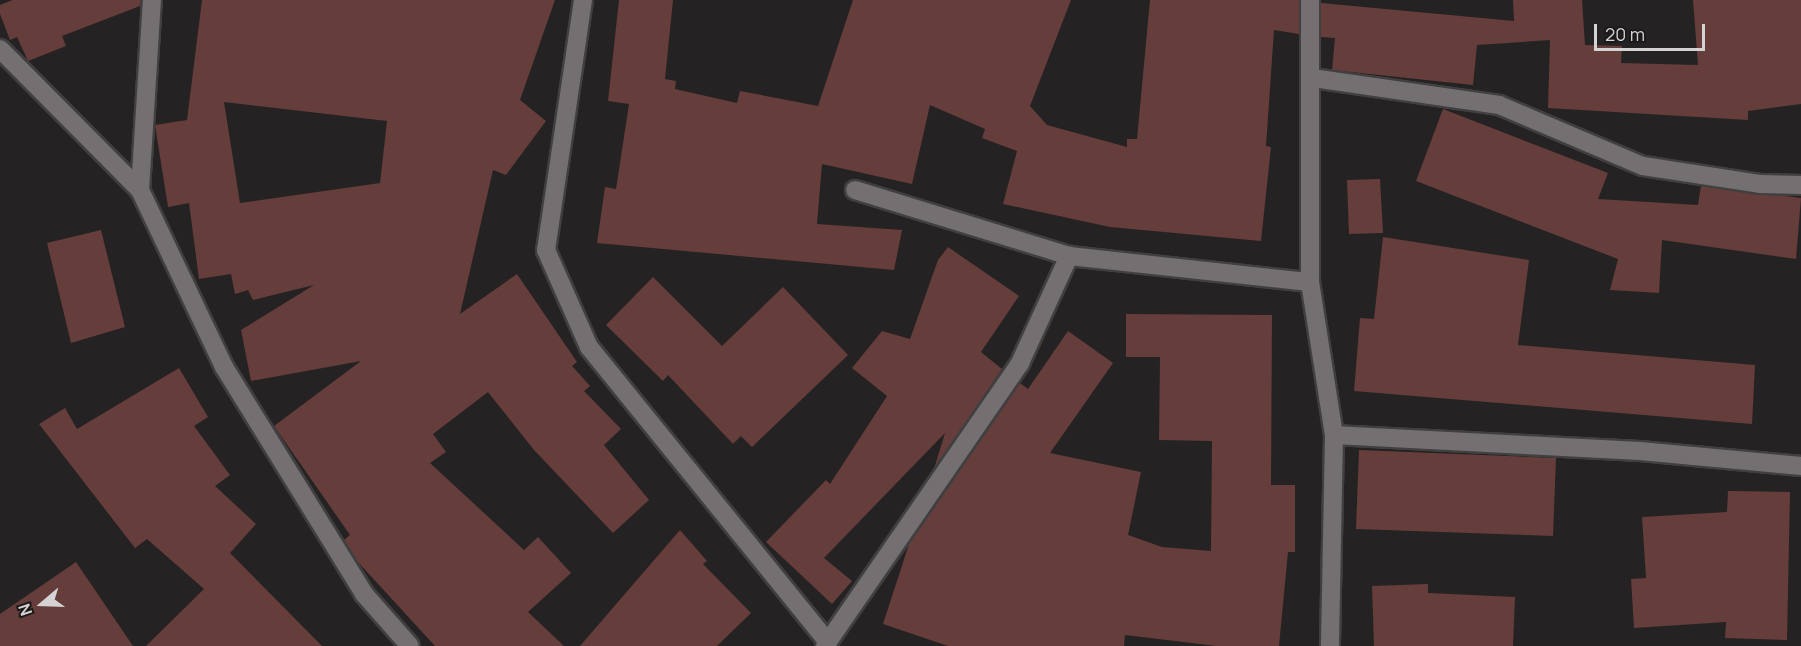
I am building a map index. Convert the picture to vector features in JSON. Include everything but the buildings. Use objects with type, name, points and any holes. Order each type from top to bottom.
[{"type":"street","points":[[140,190],[152,0]]},
{"type":"street","points":[[583,0],[546,250],[589,347],[826,644],[1020,363],[1069,256]]},
{"type":"street","points":[[1310,0],[1312,78],[1310,282],[1334,435],[1330,646]]},
{"type":"street","points":[[0,50],[140,190],[224,367],[364,594],[410,646]]},
{"type":"street","points":[[1312,78],[1499,105],[1643,166],[1760,184],[1801,185]]},
{"type":"street","points":[[855,190],[1069,256],[1310,282]]},
{"type":"street","points":[[1334,435],[1640,451],[1801,466]]}]
